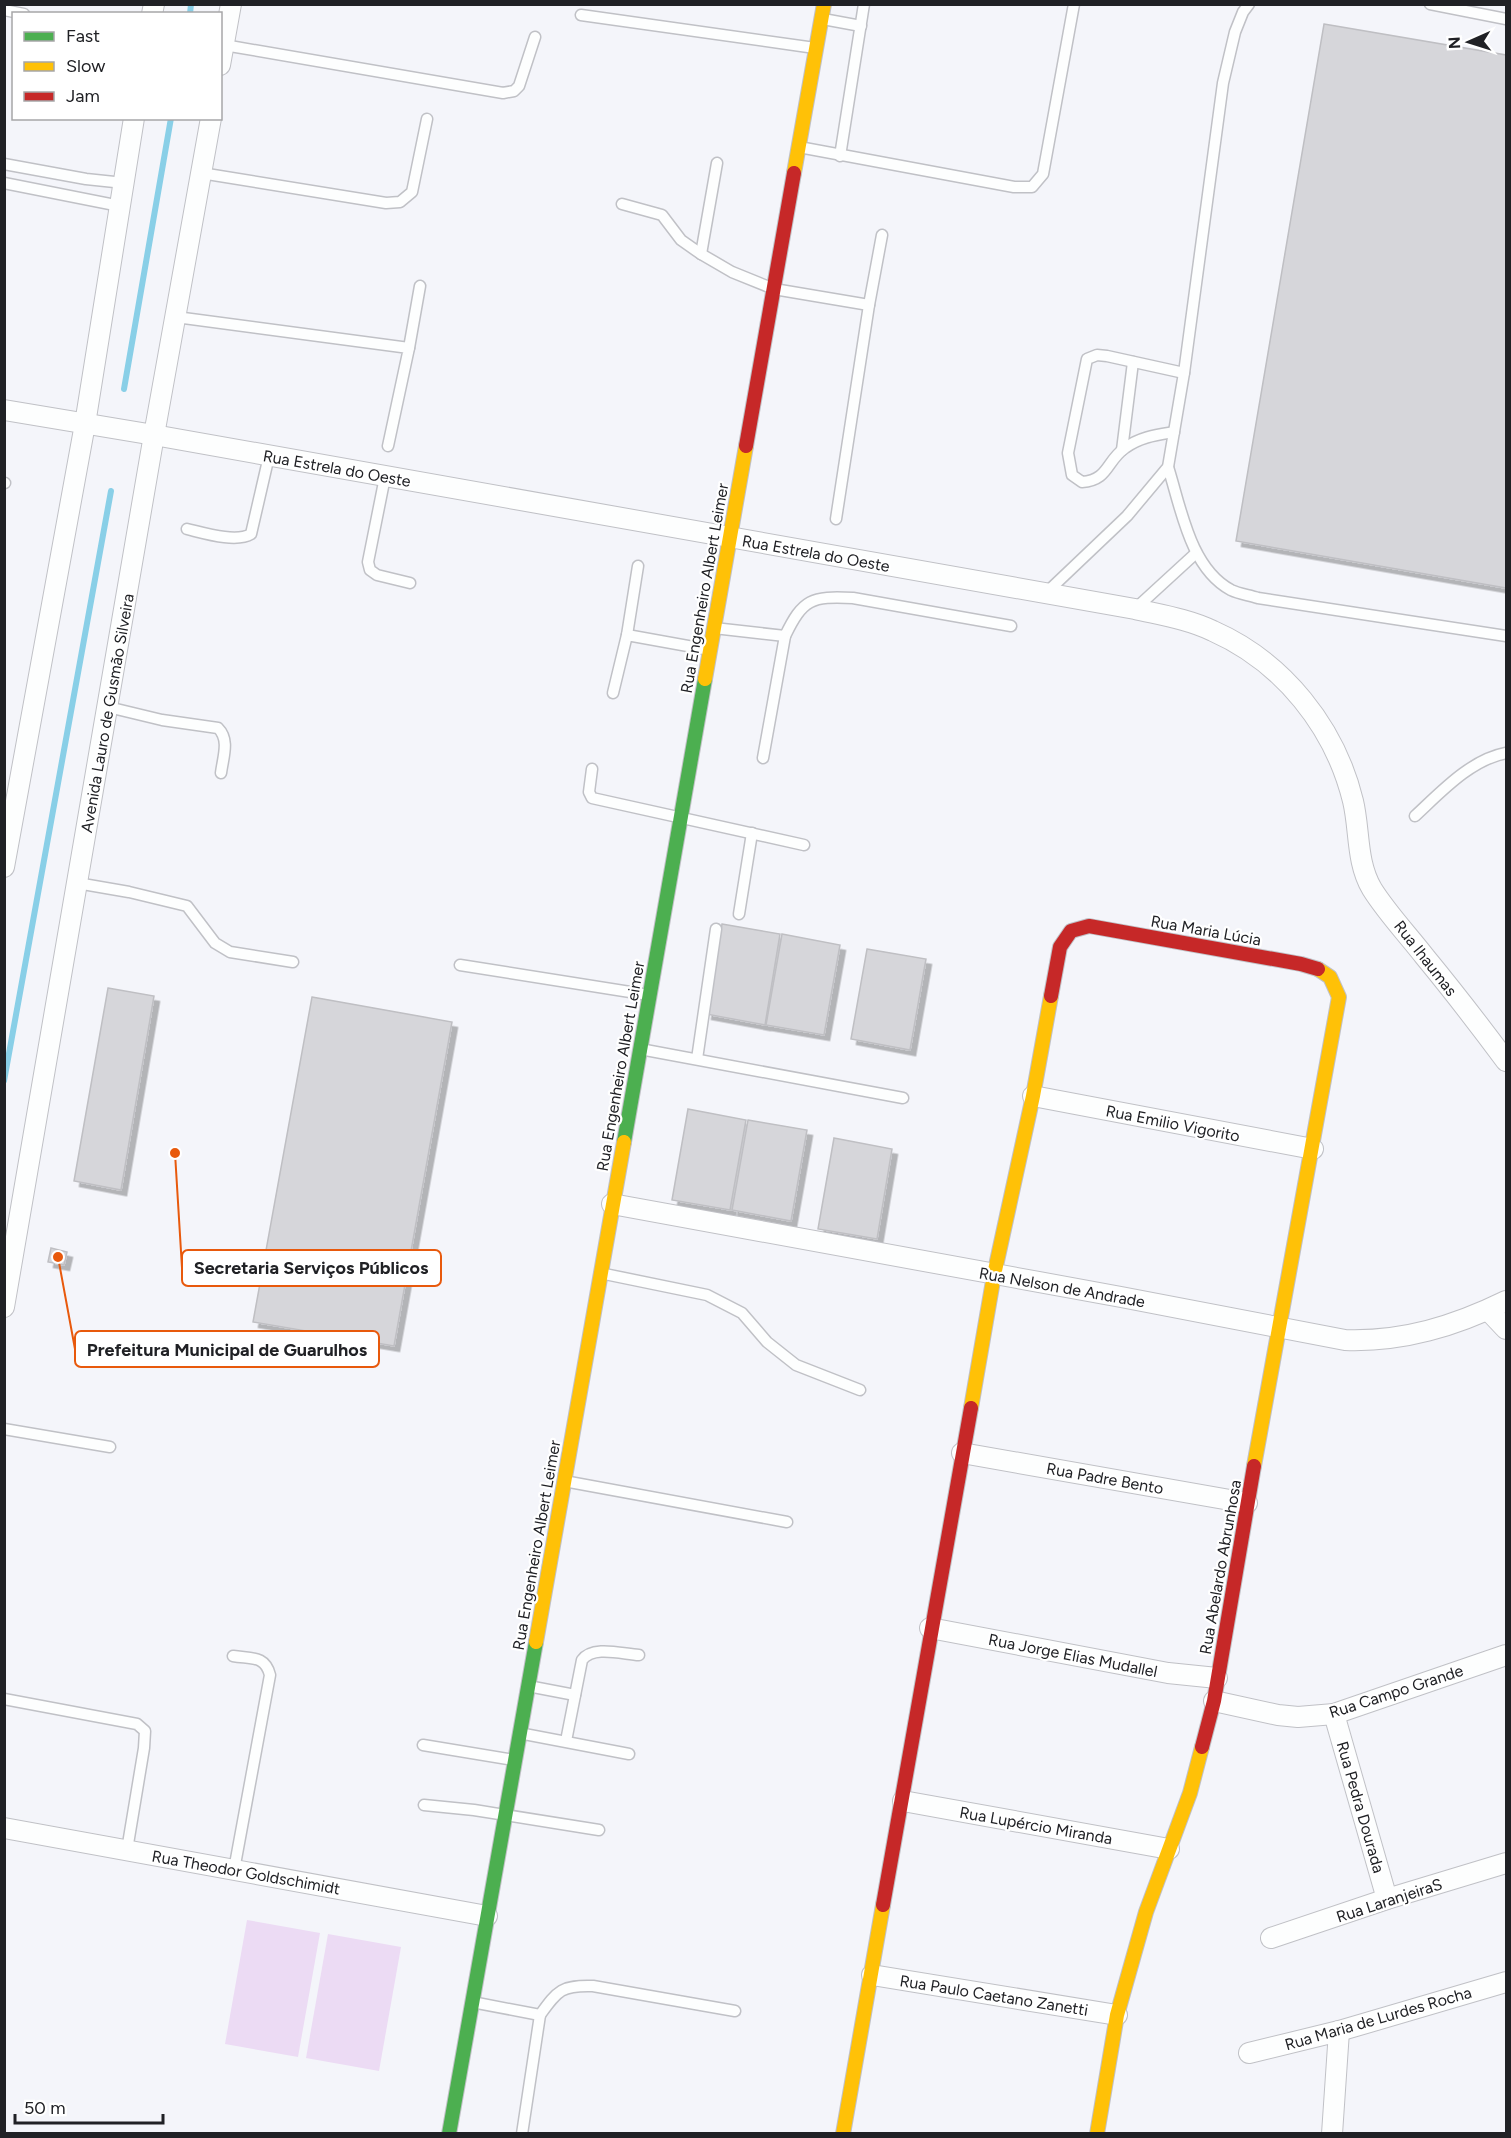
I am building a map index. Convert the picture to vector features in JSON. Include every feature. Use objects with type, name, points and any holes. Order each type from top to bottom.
[{"type":"street","points":[[222,55],[231,4]]},
{"type":"street","name":"Rua Engenheiro Albert Leimer","points":[[449,2133],[823,11]]},
{"type":"street","points":[[4,867],[85,424],[134,120]]},
{"type":"street","name":"Avenida Lauro de Gusmão Silveira","points":[[4,1307],[211,120]]},
{"type":"street","name":"Rua Estrela do Oeste","points":[[4,410],[1179,618],[1213,631],[1242,646],[1277,672],[1301,697],[1339,759],[1353,802],[1358,848]]},
{"type":"street","name":"Rua Ihaumas","points":[[1358,848],[1368,880],[1380,900],[1506,1061]]},
{"type":"street","name":"Rua Maria Lúcia","points":[[1034,1096],[1060,947],[1071,931],[1089,926],[1290,962],[1322,970],[1334,981],[1339,997]]},
{"type":"street","name":"Rua Abelardo Abrunhosa","points":[[1097,2133],[1117,2015],[1146,1912],[1190,1793],[1214,1701],[1247,1503],[1339,997]]},
{"type":"street","points":[[843,2133],[994,1275],[1034,1096]]},
{"type":"street","name":"Rua Emilio Vigorito","points":[[1034,1096],[1313,1149]]},
{"type":"street","name":"Rua Nelson de Andrade","points":[[612,1204],[1345,1340],[1382,1340],[1426,1332],[1488,1310],[1506,1301]]},
{"type":"street","points":[[1488,1310],[1506,1329]]},
{"type":"street","name":"Rua Padre Bento","points":[[962,1453],[1247,1503]]},
{"type":"street","name":"Rua Jorge Elias Mudallel","points":[[930,1629],[1168,1673],[1217,1678]]},
{"type":"street","name":"Rua Campo Grande","points":[[1214,1701],[1278,1715],[1298,1717],[1334,1714],[1506,1655]]},
{"type":"street","name":"Rua Pedra Dourada","points":[[1334,1714],[1387,1899]]},
{"type":"street","name":"Rua Lupércio Miranda","points":[[903,1801],[1169,1849]]},
{"type":"street","name":"Rua Theodor Goldschimidt","points":[[4,1828],[487,1916]]},
{"type":"street","name":"Rua LaranjeiraS","points":[[1271,1938],[1387,1899],[1506,1863]]},
{"type":"street","name":"Rua Paulo Caetano Zanetti","points":[[872,1975],[1117,2015]]},
{"type":"street","name":"Rua Maria de Lurdes Rocha","points":[[1249,2053],[1339,2031],[1506,1982]]},
{"type":"street","points":[[1332,2133],[1339,2031]]},
{"type":"lane","points":[[840,156],[864,4]]},
{"type":"lane","points":[[799,147],[1014,187],[1032,187],[1043,174],[1074,4]]},
{"type":"lane","points":[[1249,4],[1235,32],[1223,83],[1184,373],[1168,467],[1195,554],[1215,579],[1232,590],[1258,598],[1506,636]]},
{"type":"lane","points":[[1430,4],[1506,18]]},
{"type":"lane","points":[[823,11],[861,27]]},
{"type":"lane","points":[[581,15],[816,49]]},
{"type":"lane","points":[[224,45],[503,93],[514,91],[519,86],[535,38]]},
{"type":"lane","points":[[201,173],[386,203],[400,202],[412,192],[427,119]]},
{"type":"lane","points":[[701,254],[717,163]]},
{"type":"lane","points":[[4,164],[86,179],[124,183]]},
{"type":"lane","points":[[4,183],[120,206]]},
{"type":"lane","points":[[622,204],[662,215],[681,240],[732,272],[774,289],[869,304]]},
{"type":"lane","points":[[836,519],[869,304],[882,235]]},
{"type":"lane","points":[[388,446],[420,286]]},
{"type":"lane","points":[[176,317],[409,348]]},
{"type":"lane","points":[[1174,432],[1138,440],[1122,450],[1104,474],[1097,479],[1082,482],[1072,475],[1068,453],[1087,359],[1097,356],[1184,373]]},
{"type":"lane","points":[[1122,450],[1133,362]]},
{"type":"lane","points":[[187,530],[236,538],[244,538],[251,534],[269,456]]},
{"type":"lane","points":[[1045,594],[1127,516],[1168,467]]},
{"type":"lane","points":[[385,477],[368,562],[370,570],[377,575],[410,583]]},
{"type":"lane","points":[[1135,609],[1195,554]]},
{"type":"lane","points":[[613,693],[627,635],[638,566]]},
{"type":"lane","points":[[763,758],[784,636],[797,611],[815,600],[832,597],[853,598],[1011,626]]},
{"type":"lane","points":[[714,628],[784,636]]},
{"type":"lane","points":[[627,635],[710,650]]},
{"type":"lane","points":[[108,707],[162,720],[218,728],[224,734],[226,743],[221,773]]},
{"type":"lane","points":[[1415,816],[1456,778],[1487,760],[1506,753]]},
{"type":"lane","points":[[592,769],[589,792],[592,798],[804,845]]},
{"type":"lane","points":[[739,914],[752,833]]},
{"type":"lane","points":[[77,883],[186,906],[215,943],[230,952],[293,962]]},
{"type":"lane","points":[[696,1059],[716,929]]},
{"type":"lane","points":[[459,965],[649,995]]},
{"type":"lane","points":[[640,1049],[903,1098]]},
{"type":"lane","points":[[600,1273],[707,1296],[742,1313],[767,1342],[796,1365],[860,1390]]},
{"type":"lane","points":[[4,1429],[110,1447]]},
{"type":"lane","points":[[564,1481],[787,1522]]},
{"type":"lane","points":[[566,1741],[582,1660],[586,1654],[594,1652],[639,1655]]},
{"type":"lane","points":[[233,1656],[262,1660],[267,1665],[270,1675],[234,1870]]},
{"type":"lane","points":[[527,1686],[575,1695]]},
{"type":"lane","points":[[4,1699],[137,1724],[144,1731],[144,1748],[127,1850]]},
{"type":"lane","points":[[519,1733],[629,1754]]},
{"type":"lane","points":[[423,1745],[514,1760]]},
{"type":"lane","points":[[424,1805],[599,1830]]},
{"type":"lane","points":[[522,2133],[540,2015],[552,1997],[571,1985],[593,1986],[735,2011]]},
{"type":"lane","points":[[472,2001],[540,2015]]},
{"type":"shaded area","points":[[247,1920],[320,1933],[298,2057],[225,2044]]},
{"type":"shaded area","points":[[328,1934],[401,1947],[379,2071],[306,2058]]},
{"type":"building","points":[[1324,24],[1506,55],[1506,588],[1236,541]]},
{"type":"building","points":[[722,924],[780,934],[765,1025],[706,1014]]},
{"type":"building","points":[[782,934],[840,945],[824,1035],[766,1025]]},
{"type":"building","points":[[867,949],[926,959],[910,1050],[851,1039]]},
{"type":"building","points":[[108,988],[154,996],[121,1190],[74,1181]]},
{"type":"building","points":[[312,997],[452,1022],[394,1346],[253,1322]]},
{"type":"building","points":[[688,1109],[746,1120],[730,1210],[672,1200]]},
{"type":"building","points":[[748,1120],[807,1130],[791,1221],[732,1210]]},
{"type":"building","points":[[834,1138],[892,1149],[877,1239],[818,1229]]},
{"type":"building","points":[[51,1248],[67,1252],[64,1265],[48,1262]]},
{"type":"waterway","points":[[190,12],[191,4]]},
{"type":"waterway","points":[[124,389],[171,120]]},
{"type":"waterway","points":[[4,1081],[111,491]]},
{"type":"traffic: fast","points":[[624,1142],[705,679]]},
{"type":"traffic: fast","points":[[449,2134],[536,1642]]},
{"type":"traffic: slow","points":[[794,173],[824,4]]},
{"type":"traffic: slow","points":[[705,679],[746,446]]},
{"type":"traffic: slow","points":[[1254,1466],[1339,997],[1330,977],[1318,969]]},
{"type":"traffic: slow","points":[[971,1408],[994,1275],[1033,1096],[1051,996]]},
{"type":"traffic: slow","points":[[536,1642],[624,1142]]},
{"type":"traffic: slow","points":[[1097,2134],[1117,2015],[1146,1912],[1190,1793],[1202,1747]]},
{"type":"traffic: slow","points":[[843,2134],[883,1905]]},
{"type":"traffic: jam","points":[[746,446],[794,173]]},
{"type":"traffic: jam","points":[[1051,996],[1060,947],[1071,931],[1089,926],[1318,969]]},
{"type":"traffic: jam","points":[[883,1905],[971,1408]]},
{"type":"traffic: jam","points":[[1202,1747],[1214,1701],[1254,1466]]},
{"type":"place","name":"Secretaria Serviços Públicos","points":[[175,1153]]},
{"type":"place","name":"Prefeitura Municipal de Guarulhos","points":[[58,1257]]}]
